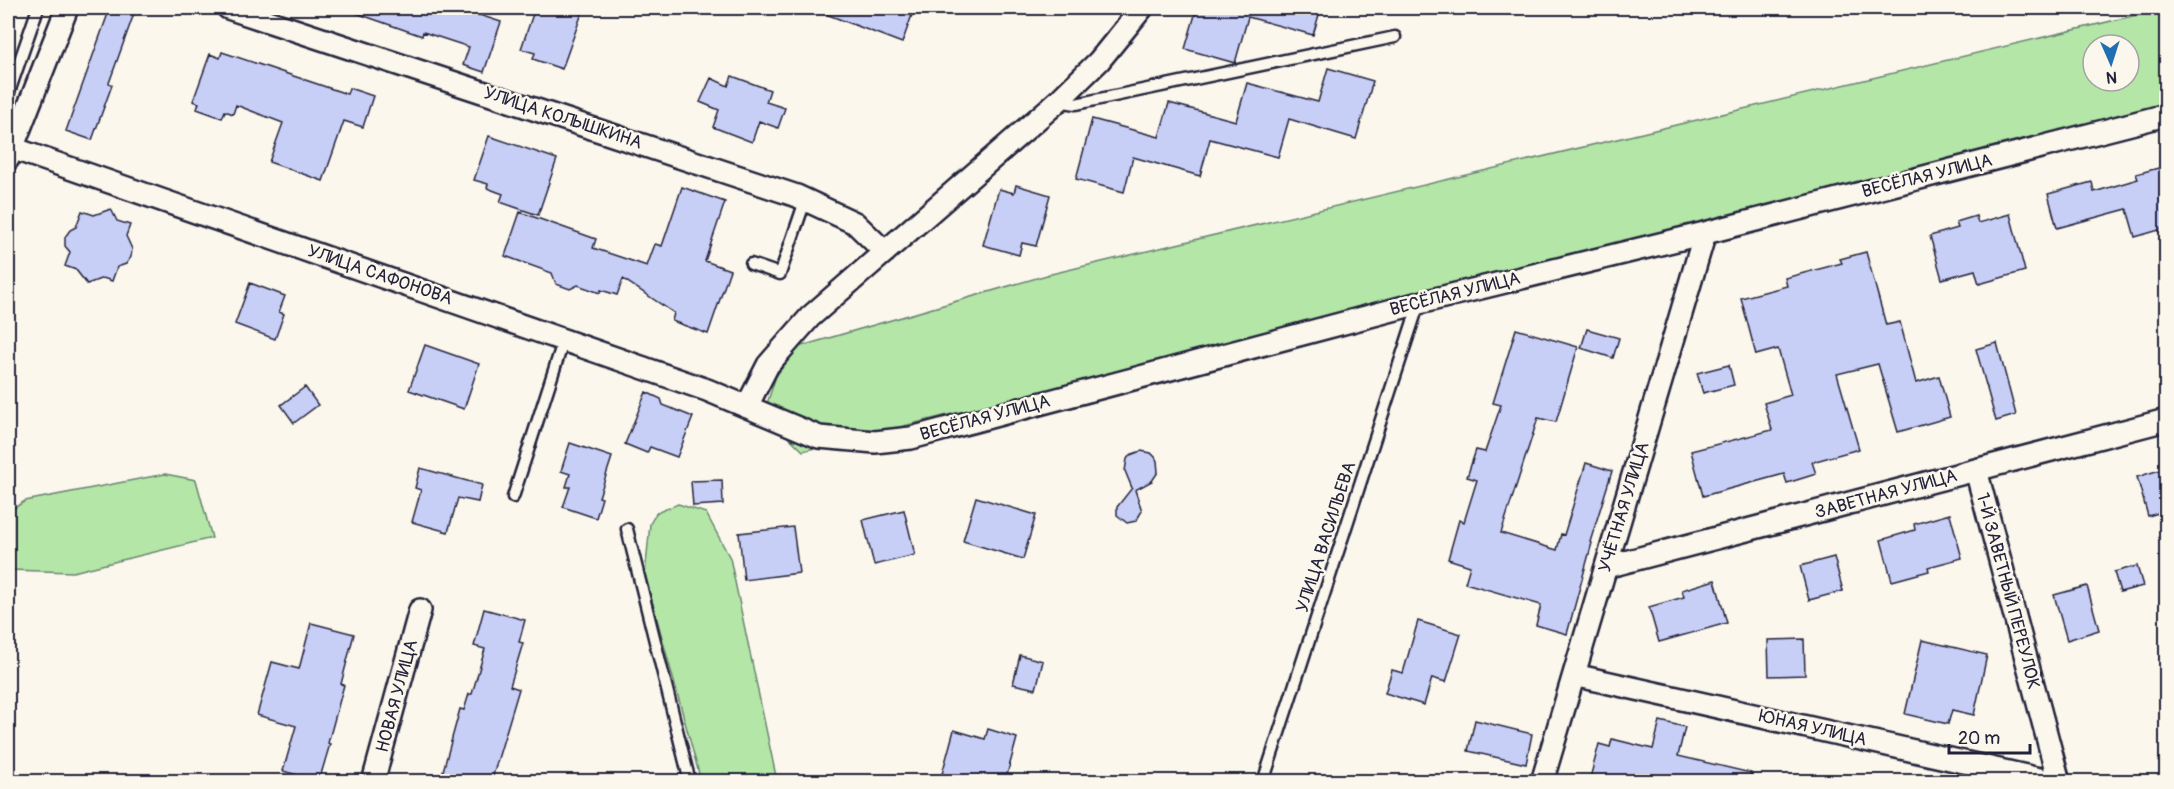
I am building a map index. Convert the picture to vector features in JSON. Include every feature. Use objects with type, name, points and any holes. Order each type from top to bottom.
[{"type":"street","points":[[10,154],[67,8]]},
{"type":"street","name":"УЛИЦА КОЛЫШКИНА","points":[[228,8],[797,196],[855,223],[885,252]]},
{"type":"street","points":[[747,406],[768,365],[810,317],[1058,101],[1099,61],[1142,8]]},
{"type":"street","name":"ВЕСЁЛАЯ УЛИЦА","points":[[747,406],[819,437],[875,442],[911,438],[1419,303],[1705,233],[2166,115]]},
{"type":"street","name":"УЛИЦА САФОНОВА","points":[[10,154],[564,339],[747,406]]},
{"type":"street","name":"УЧЁТНАЯ УЛИЦА","points":[[1542,782],[1705,233]]},
{"type":"street","name":"ЗАВЕТНАЯ УЛИЦА","points":[[1606,567],[2166,420]]},
{"type":"street","name":"1-Й ЗАВЕТНЫЙ ПЕРЕУЛОК","points":[[1976,470],[2059,782]]},
{"type":"street","name":"НОВАЯ УЛИЦА","points":[[373,782],[420,610]]},
{"type":"street","name":"ЮНАЯ УЛИЦА","points":[[1574,675],[2053,782]]},
{"type":"lane","points":[[8,95],[38,8]]},
{"type":"lane","points":[[1058,101],[1076,104],[1395,38]]},
{"type":"lane","points":[[751,264],[780,274],[805,201]]},
{"type":"lane","name":"УЛИЦА ВАСИЛЬЕВА","points":[[1263,782],[1419,303]]},
{"type":"lane","points":[[513,496],[564,339]]},
{"type":"lane","points":[[627,529],[690,782]]},
{"type":"green space","points":[[2166,8],[2166,112],[803,451],[764,413],[776,376],[798,347],[1047,275]]},
{"type":"green space","points":[[165,474],[196,480],[212,538],[73,572],[8,570],[8,512],[25,501]]},
{"type":"green space","points":[[678,504],[706,513],[730,558],[777,781],[701,781],[645,575],[650,524],[656,513]]},
{"type":"building","points":[[110,8],[136,8],[109,83],[112,85],[92,140],[66,131]]},
{"type":"building","points":[[351,8],[458,8],[501,22],[484,72],[463,65],[469,47],[423,32],[422,36],[350,11]]},
{"type":"building","points":[[535,8],[567,8],[582,13],[562,69],[533,59],[535,53],[521,49]]},
{"type":"building","points":[[819,8],[890,8],[912,15],[902,43],[818,11]]},
{"type":"building","points":[[1197,8],[1321,8],[1313,35],[1248,17],[1235,63],[1185,49]]},
{"type":"building","points":[[222,52],[347,94],[349,88],[373,96],[363,127],[344,121],[323,181],[269,162],[283,123],[236,105],[233,114],[225,111],[222,118],[197,109],[199,103],[193,101],[210,54],[220,58]]},
{"type":"building","points":[[1328,68],[1373,81],[1356,139],[1289,119],[1278,157],[1210,139],[1200,176],[1133,157],[1124,192],[1076,179],[1092,119],[1159,137],[1169,103],[1236,121],[1247,83],[1318,102]]},
{"type":"building","points":[[732,76],[770,90],[766,102],[785,108],[778,128],[759,121],[752,142],[713,127],[719,110],[700,102],[711,78],[728,86]]},
{"type":"building","points":[[489,136],[557,159],[538,215],[500,202],[503,194],[487,188],[488,184],[474,180]]},
{"type":"building","points":[[2166,166],[2166,228],[2135,237],[2127,209],[2057,228],[2048,194],[2092,182],[2094,192],[2138,179],[2136,174]]},
{"type":"building","points":[[1016,185],[1050,195],[1036,246],[1022,243],[1019,255],[983,245],[999,189],[1014,193]]},
{"type":"building","points":[[682,187],[725,202],[705,261],[730,270],[708,334],[672,321],[674,313],[623,279],[617,295],[601,290],[600,293],[578,285],[570,289],[556,284],[552,273],[505,256],[520,212],[596,239],[593,248],[647,266],[655,244],[662,246]]},
{"type":"building","points":[[111,209],[117,221],[130,225],[126,236],[132,249],[131,257],[126,264],[117,267],[112,281],[103,278],[87,284],[76,270],[65,266],[70,252],[65,246],[65,237],[70,230],[76,227],[82,211],[94,215]]},
{"type":"building","points":[[2010,214],[2025,271],[1979,284],[1975,270],[1942,279],[1930,236],[1958,228],[1956,222],[1976,216],[1978,223]]},
{"type":"building","points":[[1866,252],[1886,325],[1900,322],[1916,383],[1939,376],[1950,417],[1898,432],[1878,364],[1837,374],[1859,449],[1812,462],[1816,474],[1787,483],[1784,474],[1703,496],[1691,451],[1772,430],[1764,403],[1791,395],[1778,349],[1756,355],[1741,298],[1787,286],[1785,278],[1842,263],[1840,259]]},
{"type":"building","points":[[250,283],[285,296],[279,312],[284,314],[275,339],[235,324]]},
{"type":"building","points":[[1516,329],[1578,347],[1556,422],[1538,418],[1501,533],[1557,550],[1561,534],[1564,535],[1586,463],[1612,471],[1590,542],[1592,543],[1567,634],[1536,625],[1541,605],[1465,583],[1470,566],[1448,559],[1459,520],[1464,522],[1477,480],[1467,477],[1476,450],[1485,452],[1501,405],[1493,403]]},
{"type":"building","points":[[1587,329],[1619,338],[1613,358],[1581,348]]},
{"type":"building","points":[[1997,343],[2016,415],[1996,421],[1976,349]]},
{"type":"building","points":[[425,345],[479,364],[464,409],[409,390]]},
{"type":"building","points":[[1729,365],[1734,385],[1703,393],[1697,373]]},
{"type":"building","points":[[305,387],[318,405],[294,423],[281,405]]},
{"type":"building","points":[[646,392],[661,399],[663,405],[693,417],[677,457],[650,447],[647,453],[625,444]]},
{"type":"building","points":[[570,443],[612,457],[599,497],[602,498],[596,518],[563,507],[570,487],[566,487],[570,474],[561,471]]},
{"type":"building","points":[[1141,451],[1151,453],[1155,457],[1158,472],[1152,481],[1135,490],[1142,511],[1136,521],[1127,523],[1117,515],[1117,507],[1132,488],[1125,471],[1127,459],[1130,455]]},
{"type":"building","points":[[420,468],[482,485],[478,502],[458,498],[448,532],[412,522],[421,490],[415,488]]},
{"type":"building","points":[[2166,468],[2166,511],[2148,516],[2137,477]]},
{"type":"building","points":[[722,480],[723,504],[693,506],[691,481]]},
{"type":"building","points":[[976,497],[1036,515],[1023,559],[963,541]]},
{"type":"building","points":[[904,510],[915,555],[874,565],[863,520]]},
{"type":"building","points":[[1950,514],[1962,558],[1928,567],[1929,571],[1892,581],[1881,540],[1915,530],[1914,524]]},
{"type":"building","points":[[793,527],[799,573],[744,580],[739,533]]},
{"type":"building","points":[[1834,557],[1843,591],[1809,600],[1800,566]]},
{"type":"building","points":[[2137,566],[2143,586],[2120,592],[2114,572]]},
{"type":"building","points":[[1715,580],[1727,623],[1659,642],[1649,607],[1684,597],[1682,590]]},
{"type":"building","points":[[2087,586],[2099,630],[2067,640],[2054,595]]},
{"type":"building","points":[[484,609],[525,620],[519,642],[523,643],[510,686],[519,689],[491,782],[440,782],[460,709],[464,710],[469,694],[472,694],[485,649],[474,646]]},
{"type":"building","points":[[1418,621],[1461,634],[1446,682],[1432,678],[1424,705],[1385,693],[1392,670],[1403,673]]},
{"type":"building","points":[[311,623],[354,634],[341,684],[344,685],[328,743],[330,744],[319,781],[283,771],[296,726],[257,715],[272,662],[299,669]]},
{"type":"building","points":[[1804,639],[1805,675],[1769,676],[1768,640]]},
{"type":"building","points":[[1922,640],[1987,655],[1974,715],[1952,710],[1948,724],[1905,714]]},
{"type":"building","points":[[1020,655],[1043,661],[1036,689],[1013,684]]},
{"type":"building","points":[[1475,720],[1532,734],[1526,764],[1468,751]]},
{"type":"building","points":[[1660,721],[1685,727],[1678,756],[1751,773],[1750,782],[1589,782],[1599,744],[1610,747],[1612,739],[1653,749]]},
{"type":"building","points":[[988,729],[1017,738],[1005,782],[968,782],[942,774],[954,730],[985,739]]}]
